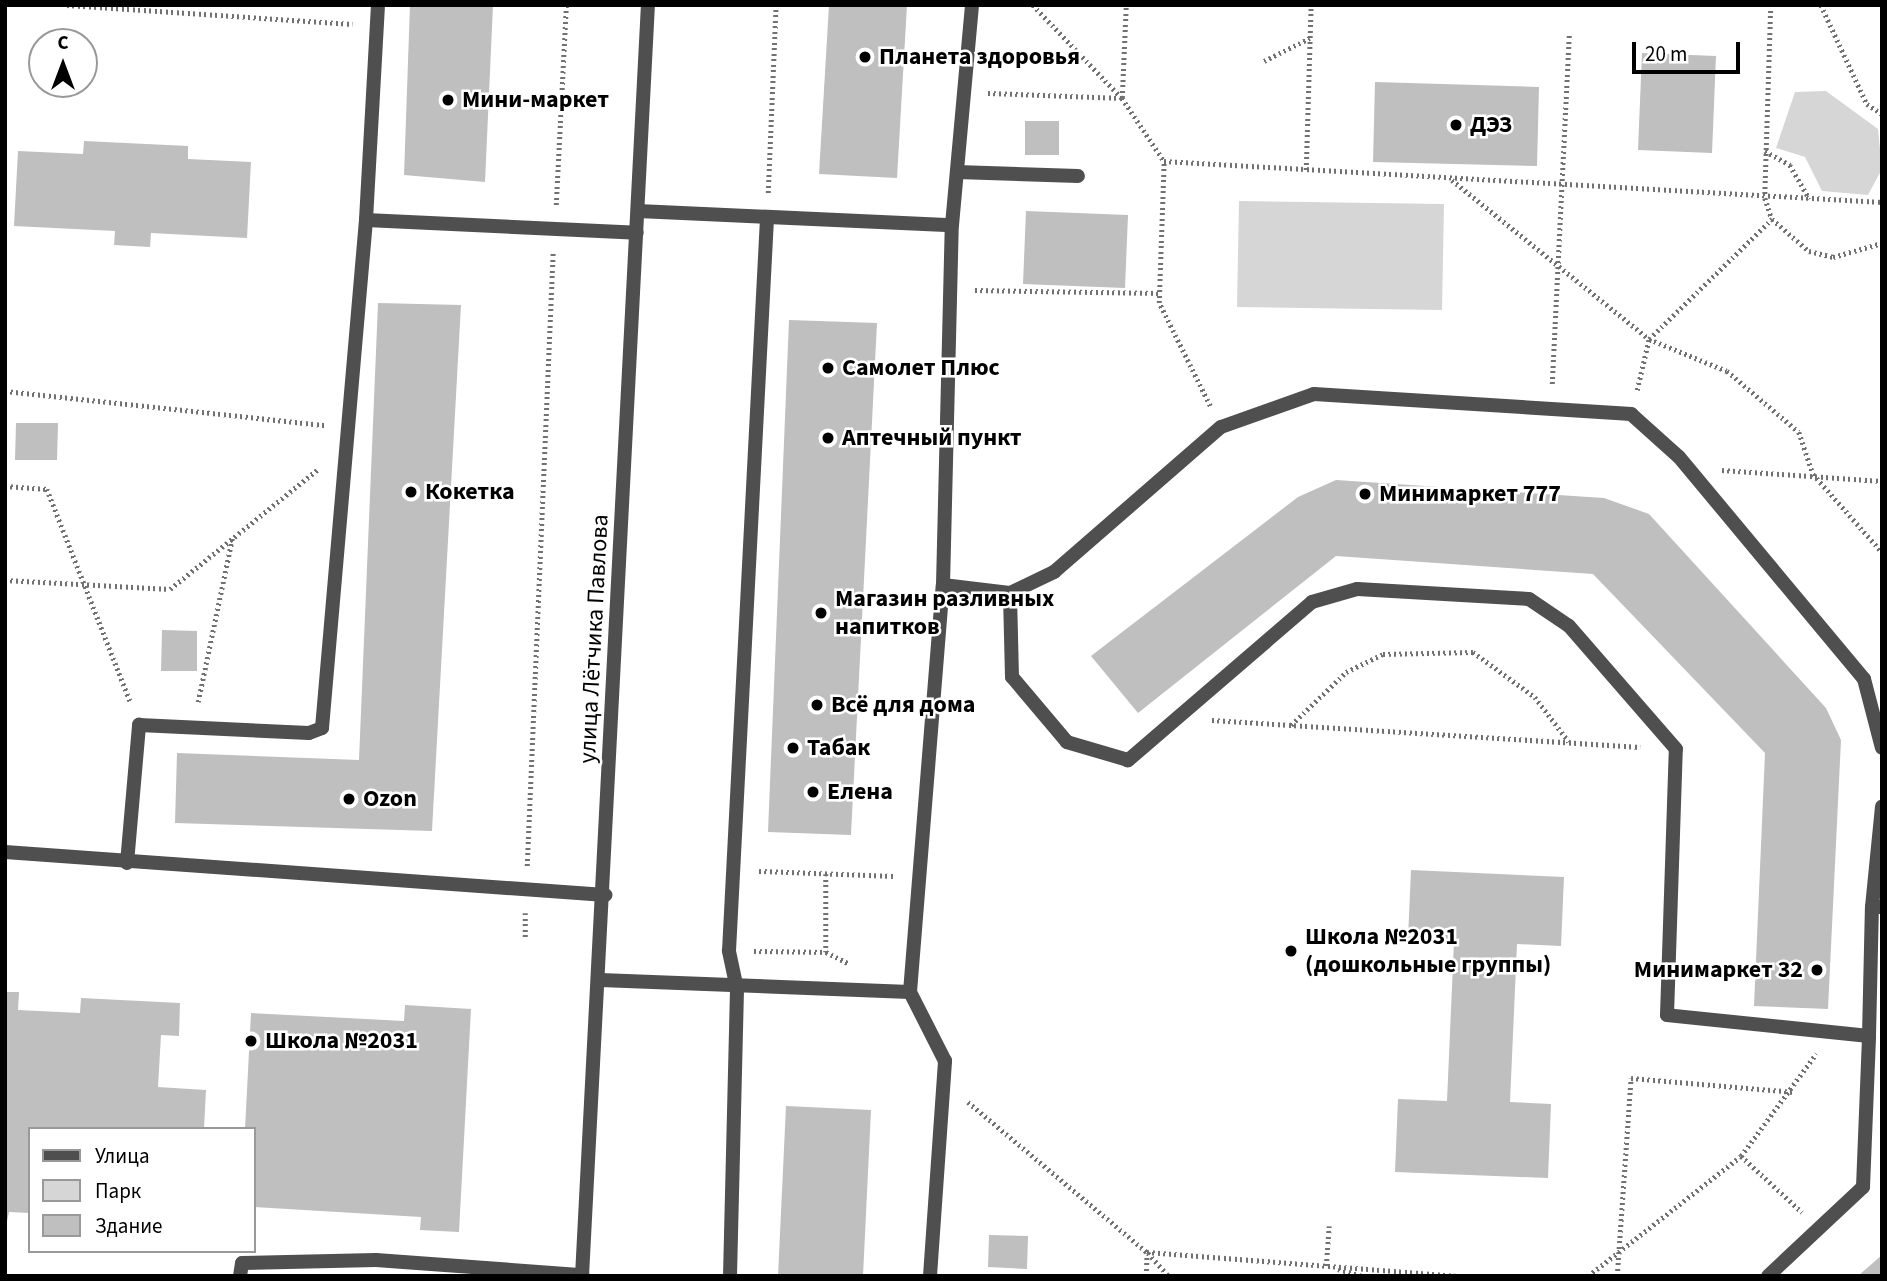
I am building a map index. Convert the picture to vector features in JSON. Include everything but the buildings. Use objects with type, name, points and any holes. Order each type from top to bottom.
[{"type":"street","points":[[127,863],[139,724],[309,733],[322,728],[366,220],[377,5]]},
{"type":"street","name":"улица Лётчика Павлова","points":[[582,1275],[605,895],[648,5]]},
{"type":"street","points":[[930,1276],[945,1061],[910,992],[943,585],[952,225],[972,5]]},
{"type":"street","points":[[957,172],[1078,176]]},
{"type":"street","points":[[638,211],[767,219],[952,225]]},
{"type":"street","points":[[730,1276],[737,989],[729,951],[767,219]]},
{"type":"street","points":[[366,220],[637,233]]},
{"type":"street","points":[[943,585],[1010,593],[1054,572],[1221,427],[1314,394],[1631,414],[1688,468],[1864,679],[1882,748]]},
{"type":"street","points":[[1010,593],[1012,677],[1067,742],[1128,760],[1180,719],[1312,602],[1357,589],[1529,598],[1569,626],[1676,749],[1667,1015],[1827,1034],[1869,1036]]},
{"type":"street","points":[[1768,1276],[1863,1187],[1882,806]]},
{"type":"street","points":[[5,852],[127,863],[605,895]]},
{"type":"street","points":[[600,980],[737,989],[910,992]]},
{"type":"street","points":[[240,1276],[242,1263],[582,1275]]},
{"type":"path","points":[[67,5],[376,26]]},
{"type":"path","points":[[525,937],[566,5]]},
{"type":"path","points":[[767,219],[776,5]]},
{"type":"path","points":[[1033,5],[1122,98],[1164,161],[1160,293],[1221,427]]},
{"type":"path","points":[[1122,98],[1126,5]]},
{"type":"path","points":[[1306,170],[1311,5]]},
{"type":"path","points":[[1771,5],[1765,198],[1772,219],[1788,238],[1833,257],[1881,244]]},
{"type":"path","points":[[1821,5],[1867,104],[1882,114]]},
{"type":"path","points":[[1551,410],[1557,265],[1566,186],[1569,33]]},
{"type":"path","points":[[1264,61],[1310,38]]},
{"type":"path","points":[[964,92],[1122,98]]},
{"type":"path","points":[[1765,152],[1790,165],[1810,199]]},
{"type":"path","points":[[1164,161],[1765,198],[1882,202]]},
{"type":"path","points":[[1452,179],[1649,339],[1727,371],[1799,432],[1813,474],[1882,552]]},
{"type":"path","points":[[1631,414],[1649,339],[1772,219]]},
{"type":"path","points":[[950,290],[1160,293]]},
{"type":"path","points":[[5,391],[349,428]]},
{"type":"path","points":[[5,580],[170,589],[347,445]]},
{"type":"path","points":[[1688,468],[1813,474],[1882,481]]},
{"type":"path","points":[[5,486],[47,489],[139,724]]},
{"type":"path","points":[[193,728],[232,539]]},
{"type":"path","points":[[1290,725],[1346,673],[1383,654],[1473,652],[1535,697],[1570,743]]},
{"type":"path","points":[[1180,719],[1676,749]]},
{"type":"path","points":[[733,871],[919,877]]},
{"type":"path","points":[[825,874],[825,952]]},
{"type":"path","points":[[1588,1276],[1741,1156],[1793,1092],[1827,1034]]},
{"type":"path","points":[[1616,1276],[1631,1078],[1793,1092]]},
{"type":"path","points":[[943,1081],[1147,1252],[1169,1276]]},
{"type":"path","points":[[1741,1156],[1819,1228]]},
{"type":"path","points":[[1325,1266],[1329,1226]]},
{"type":"path","points":[[1147,1252],[1461,1276]]},
{"type":"path","points":[[1146,1276],[1147,1252]]},
{"type":"path","points":[[1325,1266],[1363,1276]]},
{"type":"green space","points":[[1826,91],[1878,129],[1882,169],[1868,195],[1822,191],[1805,157],[1776,148],[1795,92]]},
{"type":"green space","points":[[1239,201],[1444,204],[1442,310],[1237,307]]},
{"type":"place","name":"Планета здоровья","points":[[865,57]]},
{"type":"place","name":"Мини-маркет","points":[[448,100]]},
{"type":"place","name":"ДЭЗ","points":[[1456,125]]},
{"type":"place","name":"Самолет Плюс","points":[[828,368]]},
{"type":"place","name":"Аптечный пункт","points":[[828,438]]},
{"type":"place","name":"Кокетка","points":[[411,492]]},
{"type":"place","name":"Минимаркет 777","points":[[1365,494]]},
{"type":"place","name":"Магазин разливных напитков","points":[[821,613]]},
{"type":"place","name":"Всё для дома","points":[[817,705]]},
{"type":"place","name":"Табак","points":[[793,748]]},
{"type":"place","name":"Елена","points":[[813,792]]},
{"type":"place","name":"Ozon","points":[[349,799]]},
{"type":"place","name":"Школа №2031 (дошкольные группы)","points":[[1291,951]]},
{"type":"place","name":"Минимаркет 32","points":[[1817,970]]},
{"type":"place","name":"Школа №2031","points":[[251,1041]]}]
